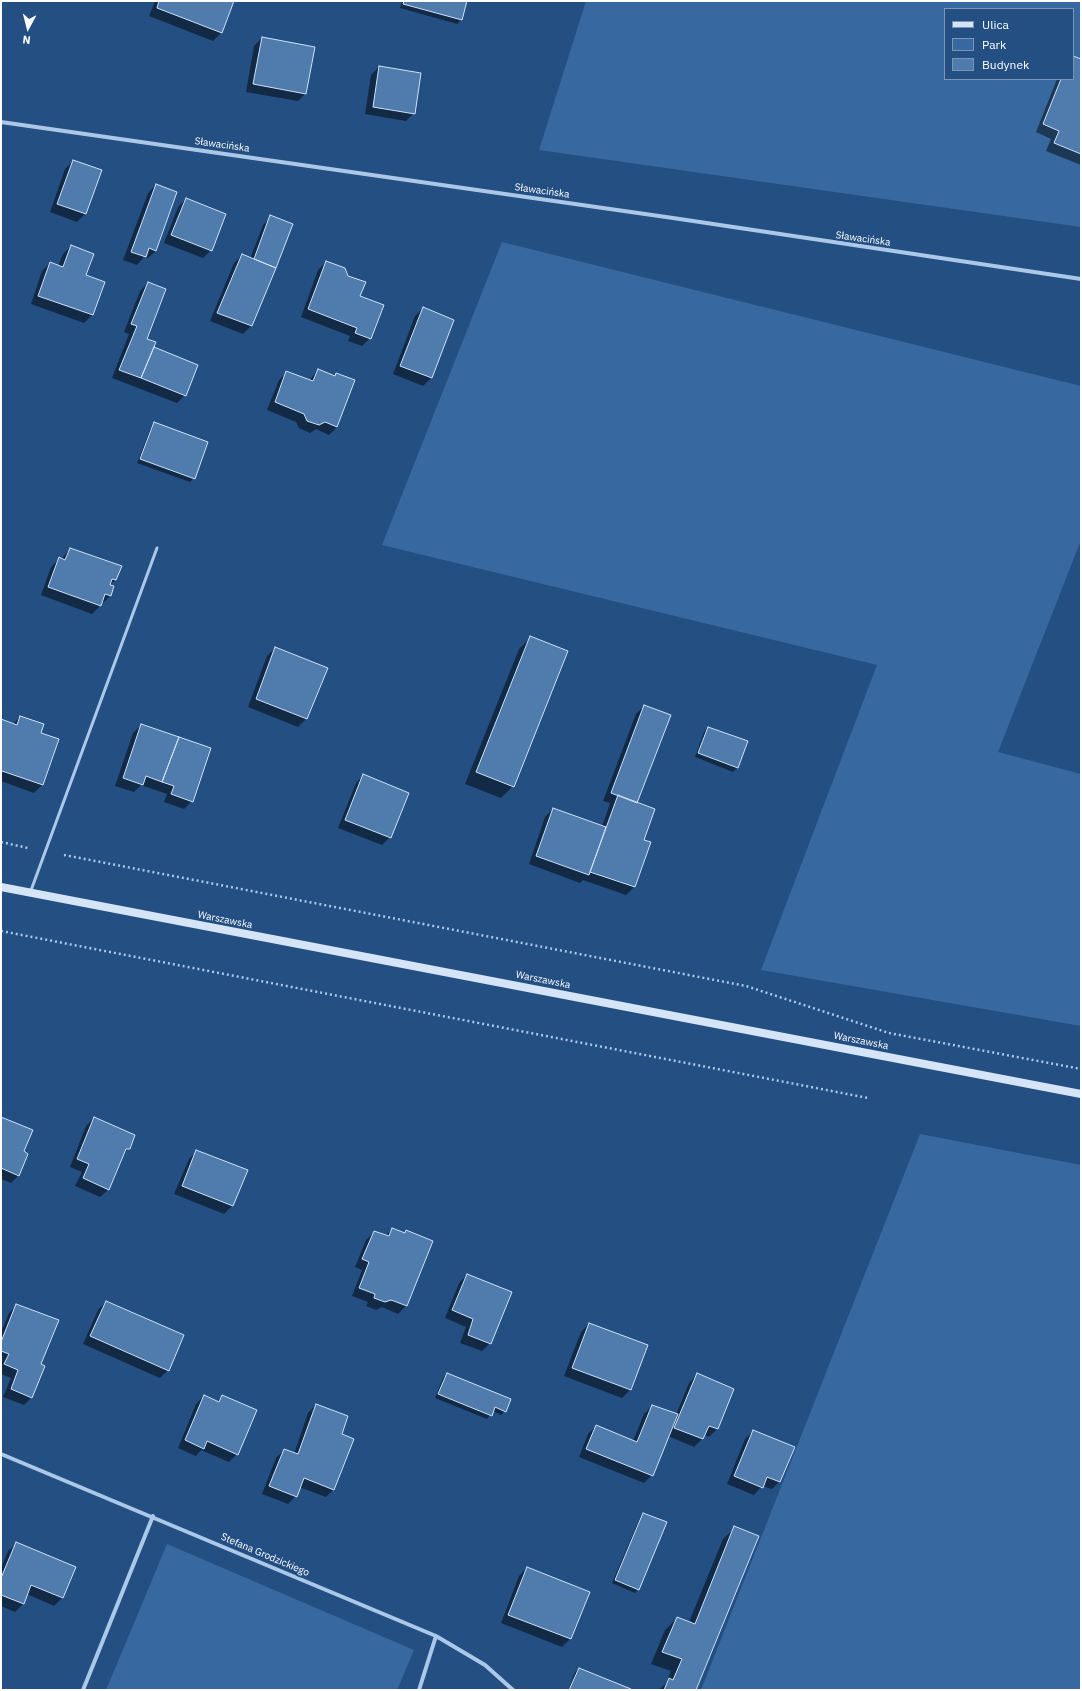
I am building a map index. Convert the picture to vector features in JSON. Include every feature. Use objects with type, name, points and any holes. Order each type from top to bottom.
[{"type":"street","name":"Sławacińska","points":[[1,122],[665,217],[1081,279]]},
{"type":"street","name":"Warszawska","points":[[1,887],[1081,1094]]},
{"type":"street","name":"Stefana Grodzickiego","points":[[1,1454],[153,1516],[436,1636],[486,1665],[512,1690]]},
{"type":"street","points":[[83,1690],[153,1516]]},
{"type":"street","points":[[419,1690],[436,1636]]},
{"type":"lane","points":[[30,892],[157,548]]},
{"type":"path","points":[[1,842],[746,986],[889,1033],[1081,1069]]},
{"type":"path","points":[[1,931],[868,1098]]},
{"type":"green space","points":[[586,1],[1081,1],[1081,227],[539,150]]},
{"type":"green space","points":[[502,242],[1081,386],[1081,540],[998,752],[1081,774],[1081,1026],[761,970],[877,665],[382,545]]},
{"type":"green space","points":[[920,1134],[1081,1165],[1081,1690],[701,1690]]},
{"type":"green space","points":[[167,1544],[414,1650],[397,1690],[106,1690]]},
{"type":"building","points":[[159,1],[234,1],[222,33],[157,8]]},
{"type":"building","points":[[404,1],[467,1],[462,20],[403,4]]},
{"type":"building","points":[[262,37],[315,47],[306,94],[253,84]]},
{"type":"building","points":[[1074,56],[1081,59],[1081,154],[1054,143],[1059,131],[1043,124],[1061,80],[1074,80]]},
{"type":"building","points":[[379,66],[421,73],[415,114],[373,107]]},
{"type":"building","points":[[73,160],[102,170],[86,214],[57,204]]},
{"type":"building","points":[[156,184],[177,192],[156,251],[149,248],[146,257],[131,252]]},
{"type":"building","points":[[186,198],[226,214],[212,251],[171,235]]},
{"type":"building","points":[[270,215],[293,224],[276,268],[254,259]]},
{"type":"building","points":[[71,245],[94,254],[86,275],[105,282],[93,315],[38,296],[50,262],[63,267]]},
{"type":"building","points":[[242,254],[276,268],[252,326],[217,313]]},
{"type":"building","points":[[326,261],[345,268],[348,276],[366,282],[360,296],[384,305],[371,339],[355,333],[357,328],[308,309]]},
{"type":"building","points":[[148,282],[166,289],[147,339],[156,342],[141,378],[119,370],[137,326],[131,324]]},
{"type":"building","points":[[423,307],[454,320],[432,378],[400,366]]},
{"type":"building","points":[[154,347],[198,365],[186,396],[141,378]]},
{"type":"building","points":[[318,369],[335,376],[336,373],[355,380],[337,427],[325,422],[319,425],[307,421],[304,414],[275,402],[286,371],[313,381]]},
{"type":"building","points":[[154,422],[208,442],[195,479],[140,459]]},
{"type":"building","points":[[70,548],[122,566],[116,580],[112,579],[110,585],[114,586],[111,596],[105,594],[101,606],[48,587],[59,557],[65,560]]},
{"type":"building","points":[[530,636],[568,651],[514,787],[476,772]]},
{"type":"building","points":[[275,647],[328,668],[307,719],[256,699]]},
{"type":"building","points":[[644,705],[671,715],[637,803],[611,793]]},
{"type":"building","points":[[20,716],[44,724],[41,733],[59,739],[43,785],[2,771],[1,775],[1,719],[17,725]]},
{"type":"building","points":[[141,724],[179,737],[162,782],[146,776],[143,785],[123,778]]},
{"type":"building","points":[[708,727],[748,741],[738,768],[698,753]]},
{"type":"building","points":[[179,737],[211,748],[193,802],[171,794],[174,786],[162,782]]},
{"type":"building","points":[[363,774],[409,793],[391,838],[345,820]]},
{"type":"building","points":[[618,795],[655,809],[644,840],[651,842],[635,887],[590,872]]},
{"type":"building","points":[[553,808],[606,827],[589,875],[536,856]]},
{"type":"building","points":[[1,1117],[33,1130],[24,1151],[28,1154],[19,1176],[1,1168]]},
{"type":"building","points":[[94,1117],[135,1135],[130,1149],[126,1149],[109,1190],[83,1178],[89,1164],[77,1159]]},
{"type":"building","points":[[196,1150],[248,1170],[233,1206],[182,1186]]},
{"type":"building","points":[[392,1228],[405,1233],[406,1230],[433,1241],[407,1306],[391,1300],[385,1302],[374,1298],[375,1294],[359,1288],[369,1262],[362,1259],[374,1231],[389,1236]]},
{"type":"building","points":[[467,1274],[512,1292],[491,1344],[468,1335],[473,1319],[452,1310]]},
{"type":"building","points":[[106,1301],[184,1335],[169,1371],[90,1336]]},
{"type":"building","points":[[16,1304],[59,1320],[41,1364],[45,1366],[32,1398],[11,1389],[18,1370],[4,1364],[9,1354],[1,1351],[1,1342]]},
{"type":"building","points":[[589,1323],[648,1345],[631,1390],[572,1368]]},
{"type":"building","points":[[447,1373],[511,1399],[506,1412],[495,1407],[492,1416],[438,1394]]},
{"type":"building","points":[[697,1373],[734,1389],[718,1429],[709,1426],[703,1439],[674,1428]]},
{"type":"building","points":[[204,1395],[219,1402],[222,1395],[257,1410],[238,1455],[207,1441],[204,1449],[185,1440]]},
{"type":"building","points":[[316,1404],[348,1416],[342,1434],[354,1439],[334,1490],[304,1478],[297,1497],[269,1486],[284,1449],[298,1454]]},
{"type":"building","points":[[652,1405],[678,1414],[653,1476],[586,1449],[596,1425],[637,1442]]},
{"type":"building","points":[[753,1430],[795,1447],[780,1482],[767,1477],[763,1488],[734,1476]]},
{"type":"building","points":[[643,1513],[667,1522],[639,1590],[615,1580]]},
{"type":"building","points":[[734,1526],[759,1536],[696,1690],[664,1690],[669,1678],[673,1680],[682,1659],[662,1652],[677,1617],[695,1624]]},
{"type":"building","points":[[16,1542],[76,1567],[63,1598],[31,1585],[24,1604],[1,1595],[1,1578]]},
{"type":"building","points":[[527,1567],[590,1592],[571,1639],[508,1615]]},
{"type":"building","points":[[579,1668],[631,1689],[631,1690],[569,1690]]}]
